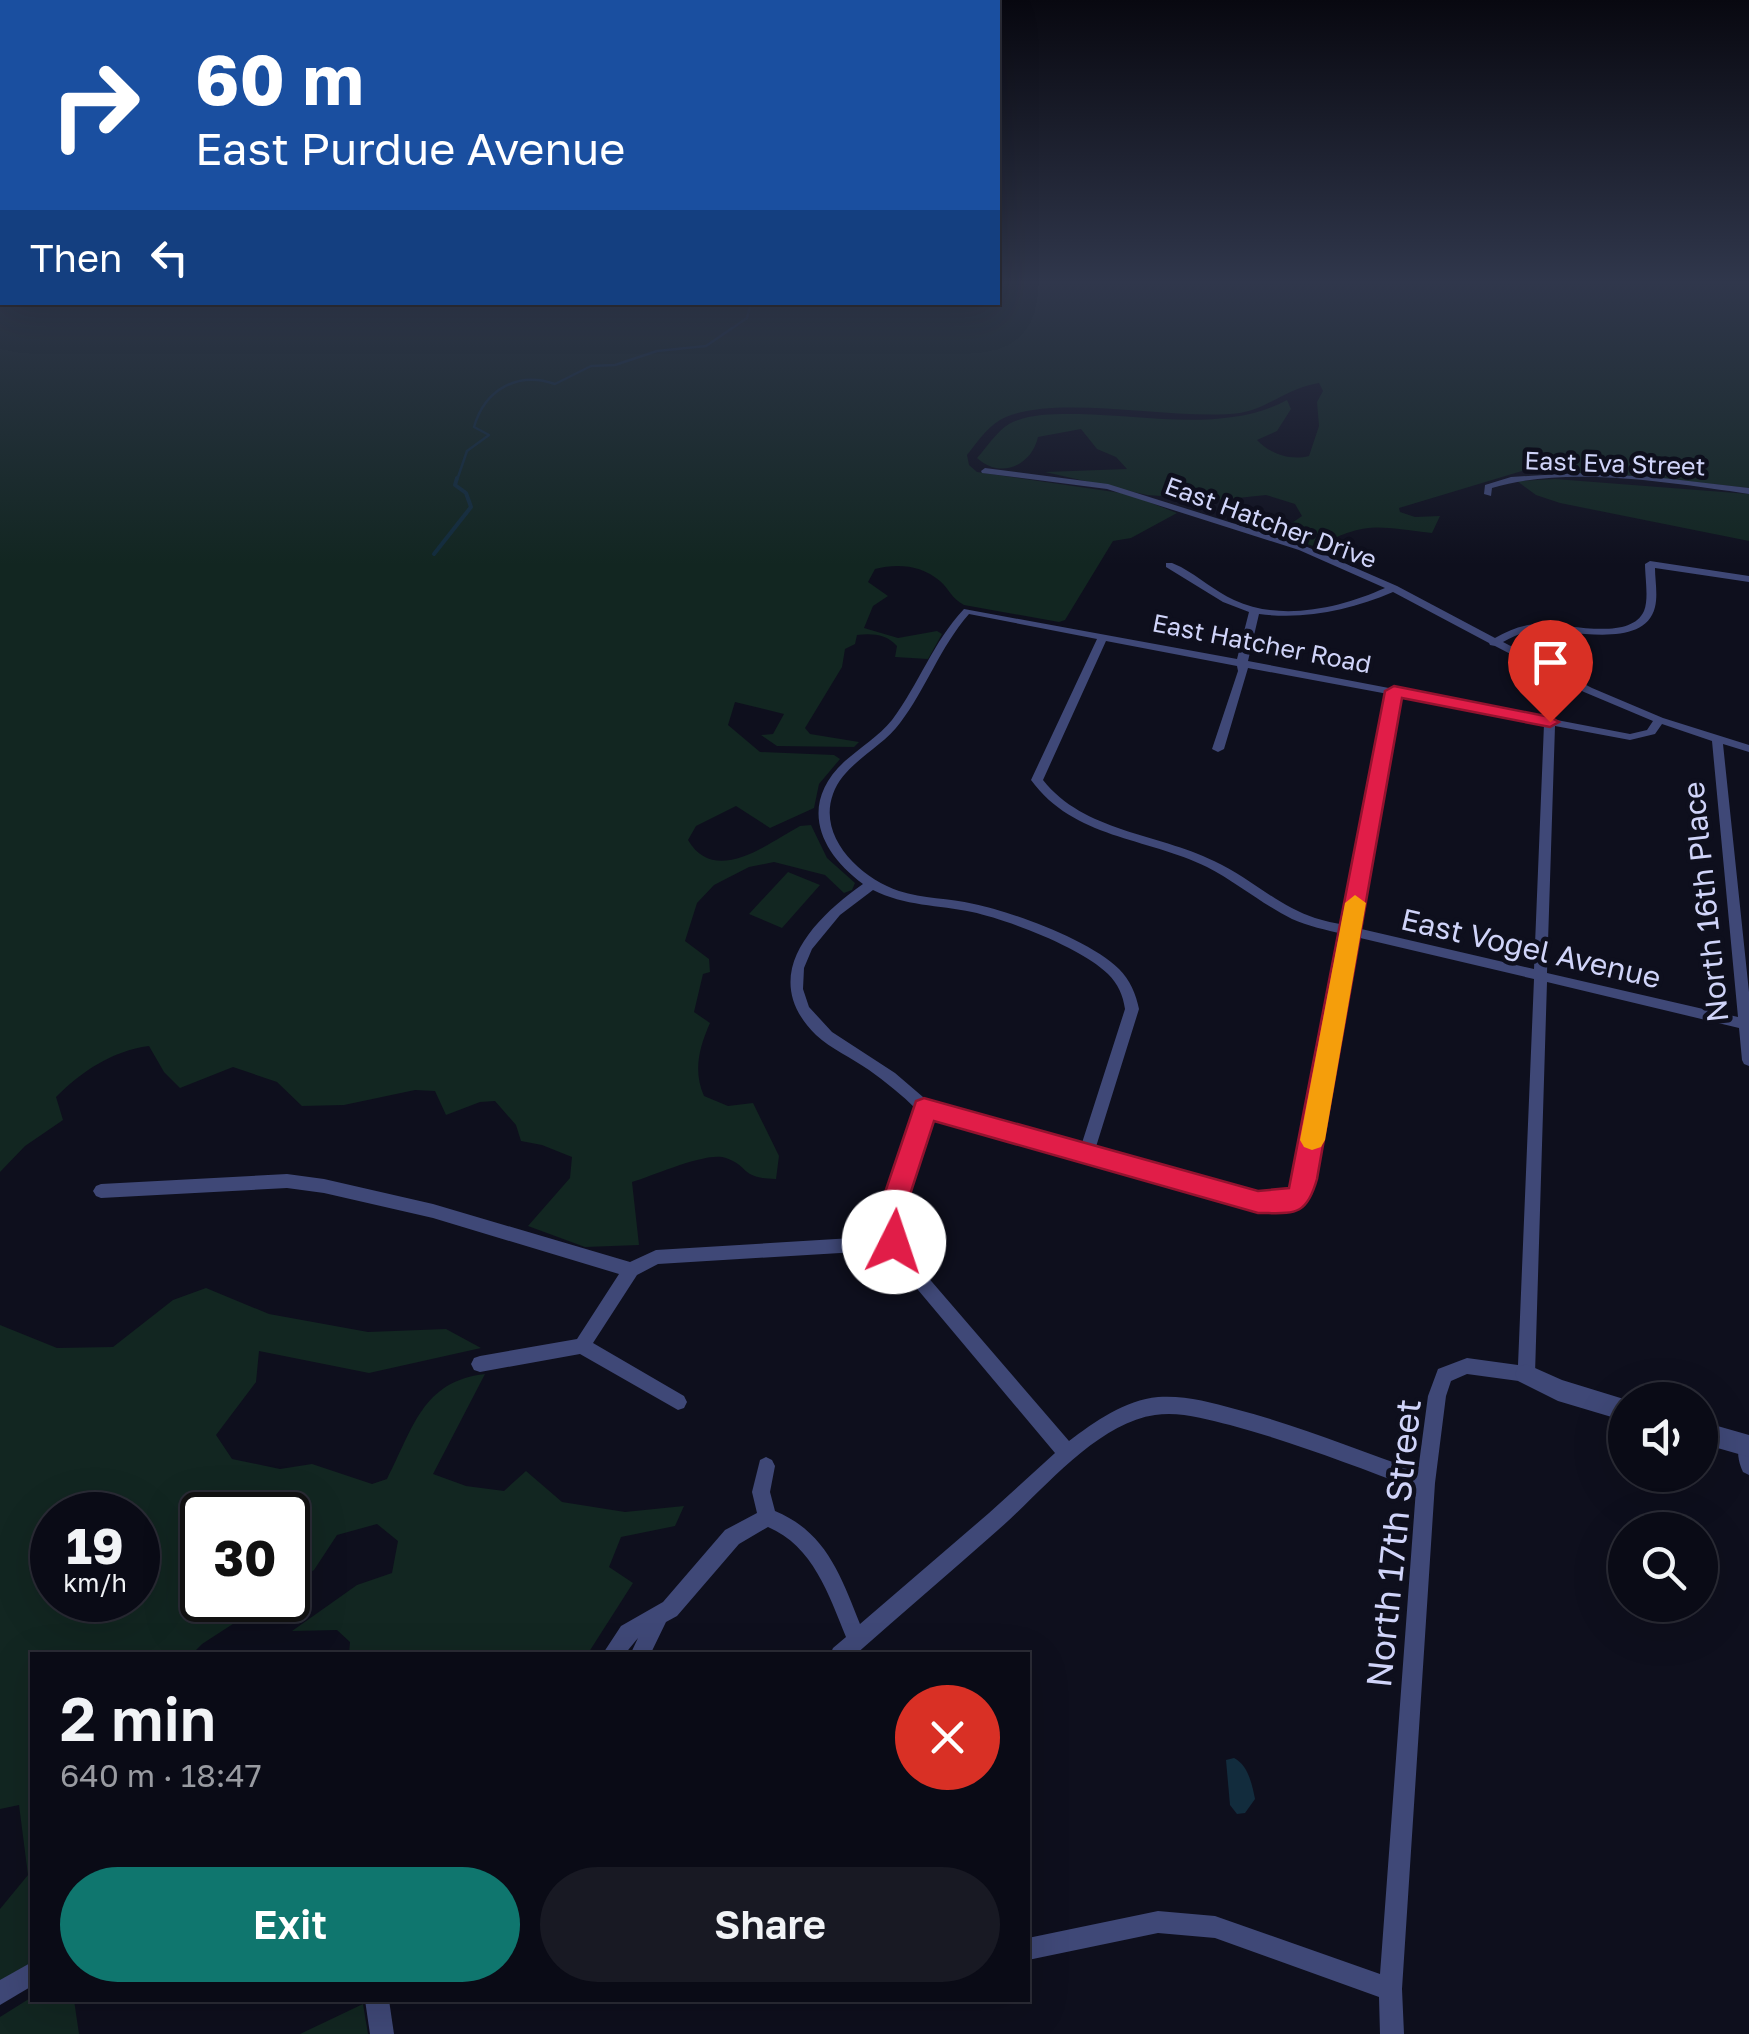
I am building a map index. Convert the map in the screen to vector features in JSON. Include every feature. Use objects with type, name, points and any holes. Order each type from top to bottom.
[{"type":"street","name":"East Hatcher Drive","points":[[985,470],[1108,487],[1302,548],[1394,588],[1494,642],[1659,720],[1749,749]]},
{"type":"street","name":"East Eva Street","points":[[1488,494],[1488,487],[1500,481],[1543,476],[1680,482],[1749,492]]},
{"type":"street","points":[[1494,642],[1519,630],[1541,627],[1598,632],[1638,623],[1650,608],[1650,564],[1749,579]]},
{"type":"street","points":[[1169,565],[1225,599],[1255,610],[1345,608],[1394,588]]},
{"type":"street","name":"East Hatcher Road","points":[[872,884],[840,855],[829,838],[822,812],[825,798],[838,774],[895,723],[967,610],[1642,737],[1659,720]]},
{"type":"street","points":[[1218,749],[1255,610]]},
{"type":"street","name":"East Vogel Avenue","points":[[1103,636],[1037,784],[1085,818],[1214,865],[1292,914],[1350,932],[1747,1024]]},
{"type":"street","points":[[1086,1153],[1129,1023],[1130,998],[1104,962],[1002,916],[903,895],[872,884],[845,901],[803,952],[796,966],[798,995],[822,1031],[884,1072],[924,1108],[1258,1202],[1292,1202],[1300,1194],[1305,1179],[1394,691]]},
{"type":"street","points":[[1550,722],[1526,1374],[1558,1390],[1608,1405]]},
{"type":"street","name":"North 16th Place","points":[[1717,738],[1749,1060]]},
{"type":"street","points":[[924,1108],[914,1153],[890,1216],[894,1242],[907,1265],[1068,1454]]},
{"type":"street","points":[[101,1191],[287,1181],[324,1186],[433,1211],[631,1270]]},
{"type":"street","points":[[582,1346],[631,1270],[656,1257],[894,1242]]},
{"type":"street","points":[[480,1364],[582,1346],[678,1402]]},
{"type":"street","name":"North 17th Street","points":[[1392,2034],[1390,1989],[1426,1483],[1437,1396],[1444,1375],[1467,1366],[1526,1374]]},
{"type":"street","points":[[843,1652],[1068,1454],[1119,1419],[1140,1410],[1181,1406],[1312,1443],[1426,1483]]},
{"type":"street","points":[[1718,1440],[1748,1452]]},
{"type":"street","points":[[766,1466],[761,1492],[768,1517]]},
{"type":"street","points":[[642,1652],[659,1617],[732,1537],[768,1517],[784,1522],[822,1561],[857,1640]]},
{"type":"street","points":[[614,1652],[628,1633],[659,1617]]},
{"type":"street","points":[[1030,1949],[1158,1922],[1215,1927],[1390,1989]]},
{"type":"street","points":[[0,1994],[30,1975]]},
{"type":"street","points":[[377,2002],[382,2034]]},
{"type":"green space","points":[[0,376],[1749,376],[1749,488],[1640,476],[1522,471],[1399,508],[1415,517],[1440,516],[1432,533],[1361,529],[1316,547],[1266,530],[1302,516],[1295,504],[1266,495],[1219,500],[1147,495],[1045,472],[1127,469],[1116,457],[1097,449],[1081,429],[1038,437],[1029,455],[1014,466],[996,468],[977,458],[1005,427],[1034,416],[1212,419],[1263,410],[1287,400],[1291,409],[1277,431],[1257,440],[1280,455],[1309,456],[1319,426],[1317,402],[1323,391],[1319,383],[1240,413],[1056,408],[1000,420],[967,455],[969,465],[977,472],[1128,494],[1177,513],[1131,538],[1113,541],[1065,620],[1059,622],[964,605],[940,581],[917,569],[875,569],[868,582],[888,596],[873,606],[864,628],[898,638],[937,631],[942,634],[928,659],[895,657],[897,646],[873,634],[857,635],[855,644],[845,649],[842,667],[805,728],[810,734],[859,742],[854,747],[777,746],[761,735],[773,734],[784,714],[735,702],[728,725],[760,752],[834,755],[840,759],[819,784],[814,808],[770,828],[736,806],[696,826],[688,840],[712,860],[727,861],[757,850],[800,826],[811,825],[827,858],[855,883],[852,890],[844,893],[825,875],[774,862],[749,867],[714,885],[697,903],[685,941],[709,959],[710,972],[703,974],[694,1012],[710,1023],[699,1060],[704,1096],[728,1106],[753,1103],[779,1156],[776,1179],[756,1177],[734,1161],[717,1157],[632,1182],[639,1245],[585,1247],[528,1226],[570,1178],[572,1157],[521,1141],[516,1125],[495,1101],[480,1102],[446,1115],[435,1091],[415,1090],[344,1105],[302,1106],[277,1082],[233,1067],[180,1088],[164,1072],[149,1046],[110,1057],[76,1079],[56,1097],[63,1120],[25,1146],[0,1172]]},
{"type":"green space","points":[[1555,479],[1749,494],[1749,541],[1560,503],[1536,495],[1517,481]]},
{"type":"green space","points":[[788,872],[820,885],[782,928],[749,914]]},
{"type":"green space","points":[[206,1288],[269,1314],[368,1332],[446,1329],[481,1348],[369,1373],[259,1351],[256,1382],[216,1435],[232,1459],[280,1469],[312,1464],[372,1484],[387,1479],[413,1426],[433,1397],[464,1378],[485,1374],[433,1474],[466,1486],[504,1491],[526,1471],[562,1502],[625,1512],[684,1506],[675,1526],[621,1537],[609,1567],[633,1583],[589,1652],[349,1652],[350,1642],[337,1630],[292,1631],[310,1622],[357,1585],[392,1573],[398,1541],[377,1524],[337,1535],[310,1573],[310,1492],[180,1492],[180,1622],[236,1622],[194,1652],[30,1652],[30,1964],[0,1986],[0,1909],[28,1875],[19,1805],[0,1809],[0,1325],[57,1348],[113,1347],[173,1300]]},
{"type":"green space","points":[[30,1998],[30,2002],[74,2002],[79,2034],[0,2034],[0,2017]]},
{"type":"green space","points":[[363,2004],[368,2034],[300,2034]]},
{"type":"water","points":[[1234,1758],[1246,1770],[1255,1799],[1245,1813],[1237,1814],[1230,1805],[1226,1760]]},
{"type":"waterway","points":[[457,480],[467,451],[489,435],[474,427],[495,393],[516,382],[555,384],[571,376]]},
{"type":"waterway","points":[[434,554],[471,507],[466,493],[455,485],[457,478]]},
{"type":"slow traffic","points":[[1312,1140],[1355,903]]},
{"type":"route","points":[[894,1242],[890,1216],[914,1153],[924,1108],[1258,1202],[1292,1202],[1300,1194],[1305,1179],[1394,691],[1550,722]]}]
